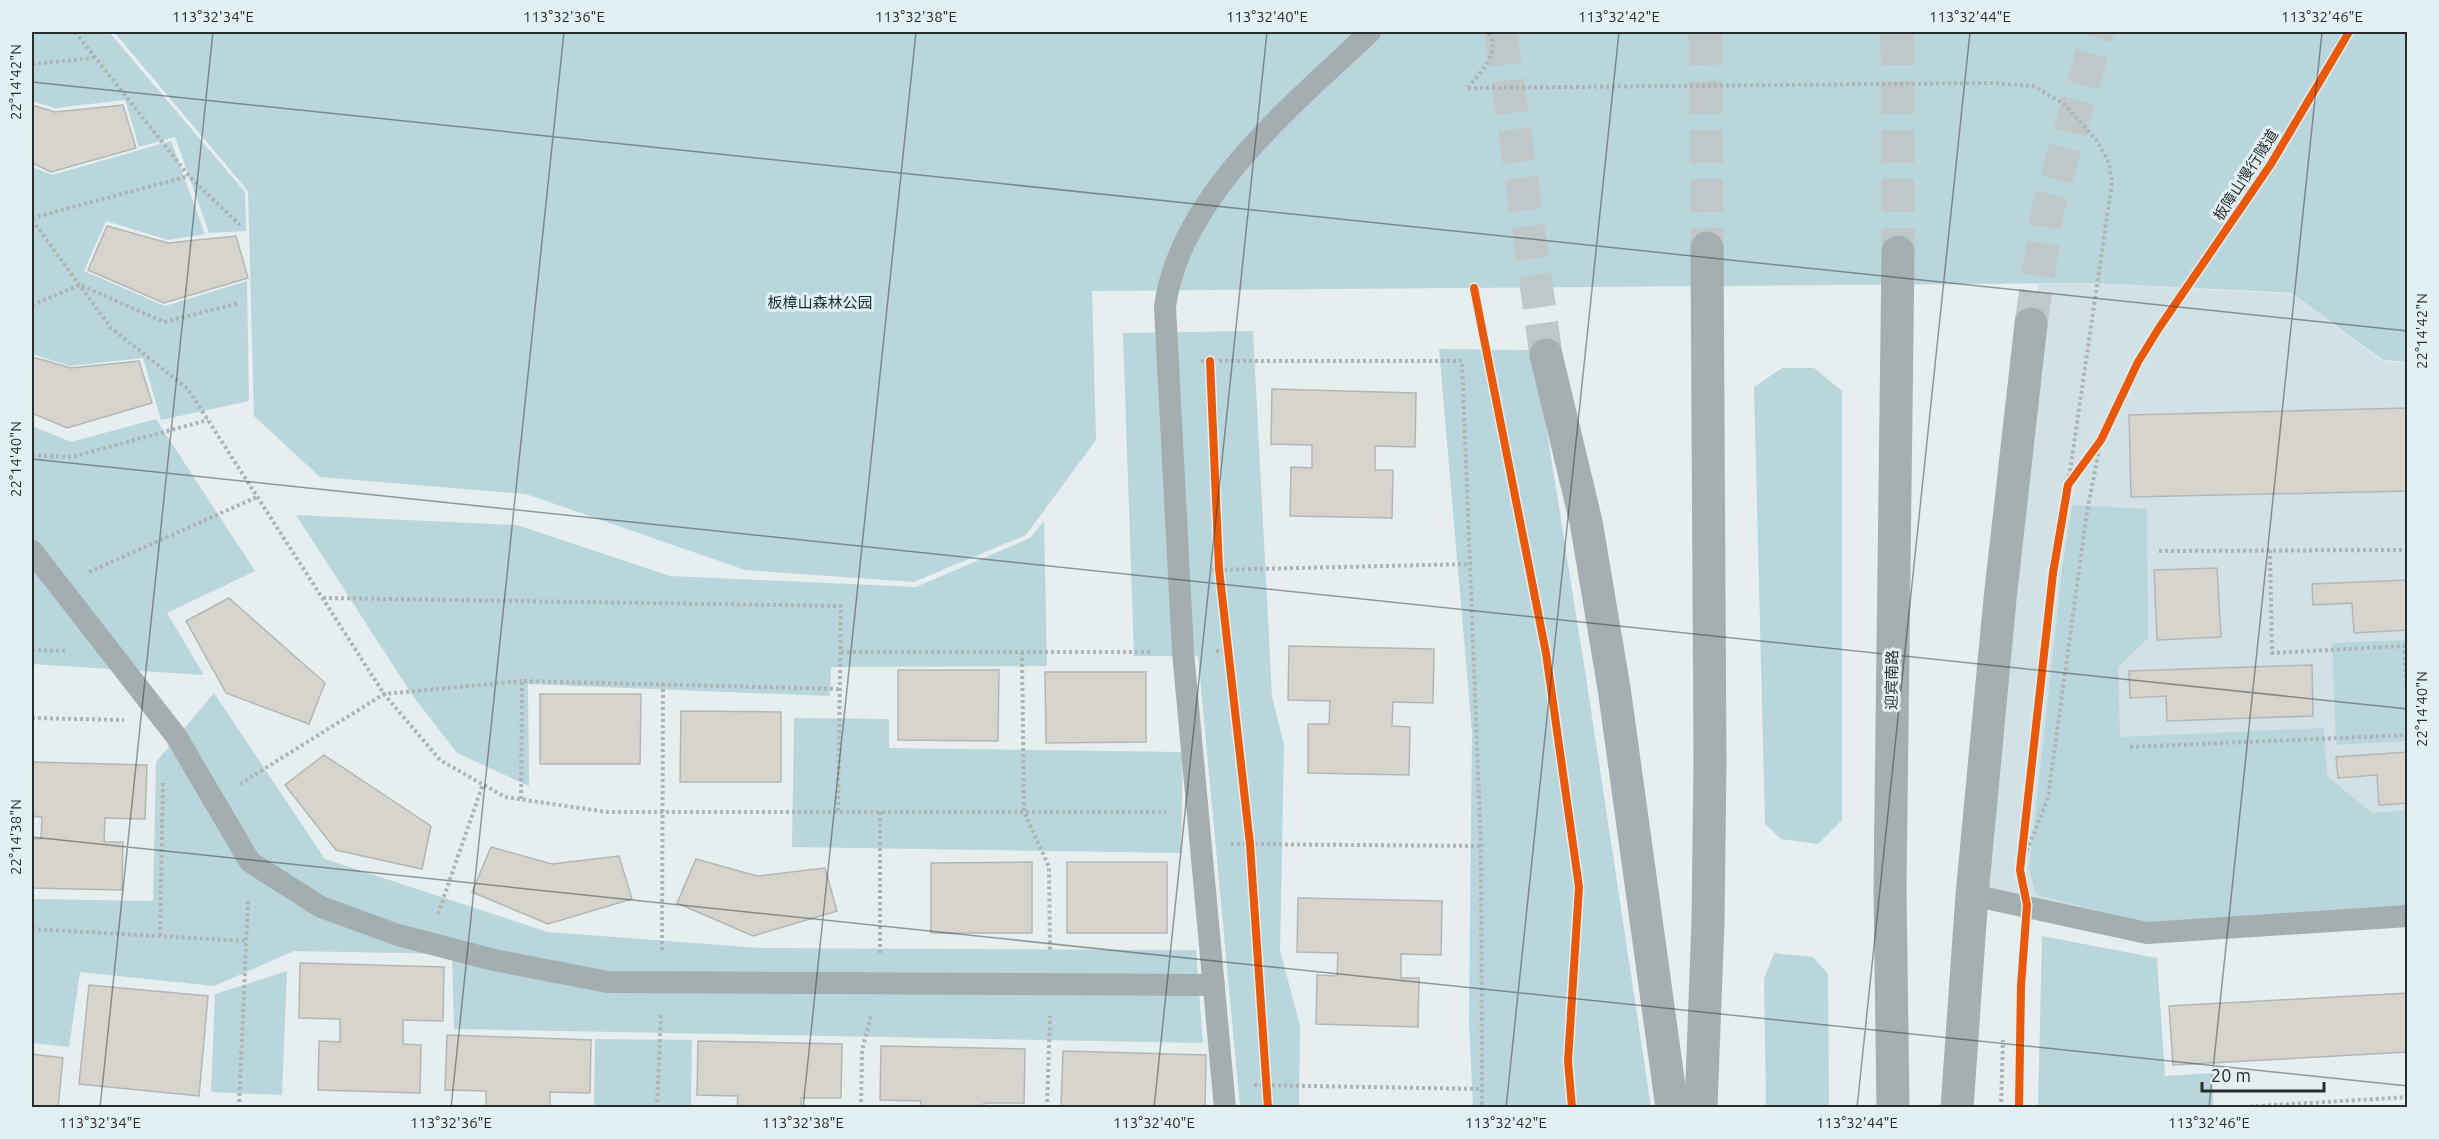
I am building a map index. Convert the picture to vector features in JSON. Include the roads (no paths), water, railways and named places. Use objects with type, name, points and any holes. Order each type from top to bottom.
[{"type":"main road","points":[[1701,1107],[1710,762],[1707,248]]},
{"type":"main road","name":"迎宾南路","points":[[1893,1107],[1890,855],[1898,252]]},
{"type":"main road","points":[[1958,1107],[1972,895],[2000,599],[2031,324]]},
{"type":"main road","points":[[1546,355],[1586,522],[1612,676],[1672,1107]]},
{"type":"lane","points":[[1225,1107],[1183,652],[1167,361],[1165,307],[1168,282],[1201,212],[1239,162],[1321,75],[1371,32]]},
{"type":"lane","points":[[32,551],[165,722],[250,862],[321,906],[398,935],[494,960],[608,982],[1214,985]]},
{"type":"lane","points":[[1972,895],[2147,933],[2408,916]]},
{"type":"tunnel","points":[[1501,32],[1546,355]]},
{"type":"tunnel","points":[[1705,32],[1707,248]]},
{"type":"tunnel","points":[[1897,32],[1898,252]]},
{"type":"tunnel","points":[[2031,324],[2048,209],[2098,32]]},
{"type":"park label","name":"板樟山森林公园","points":[[820,303]]}]
